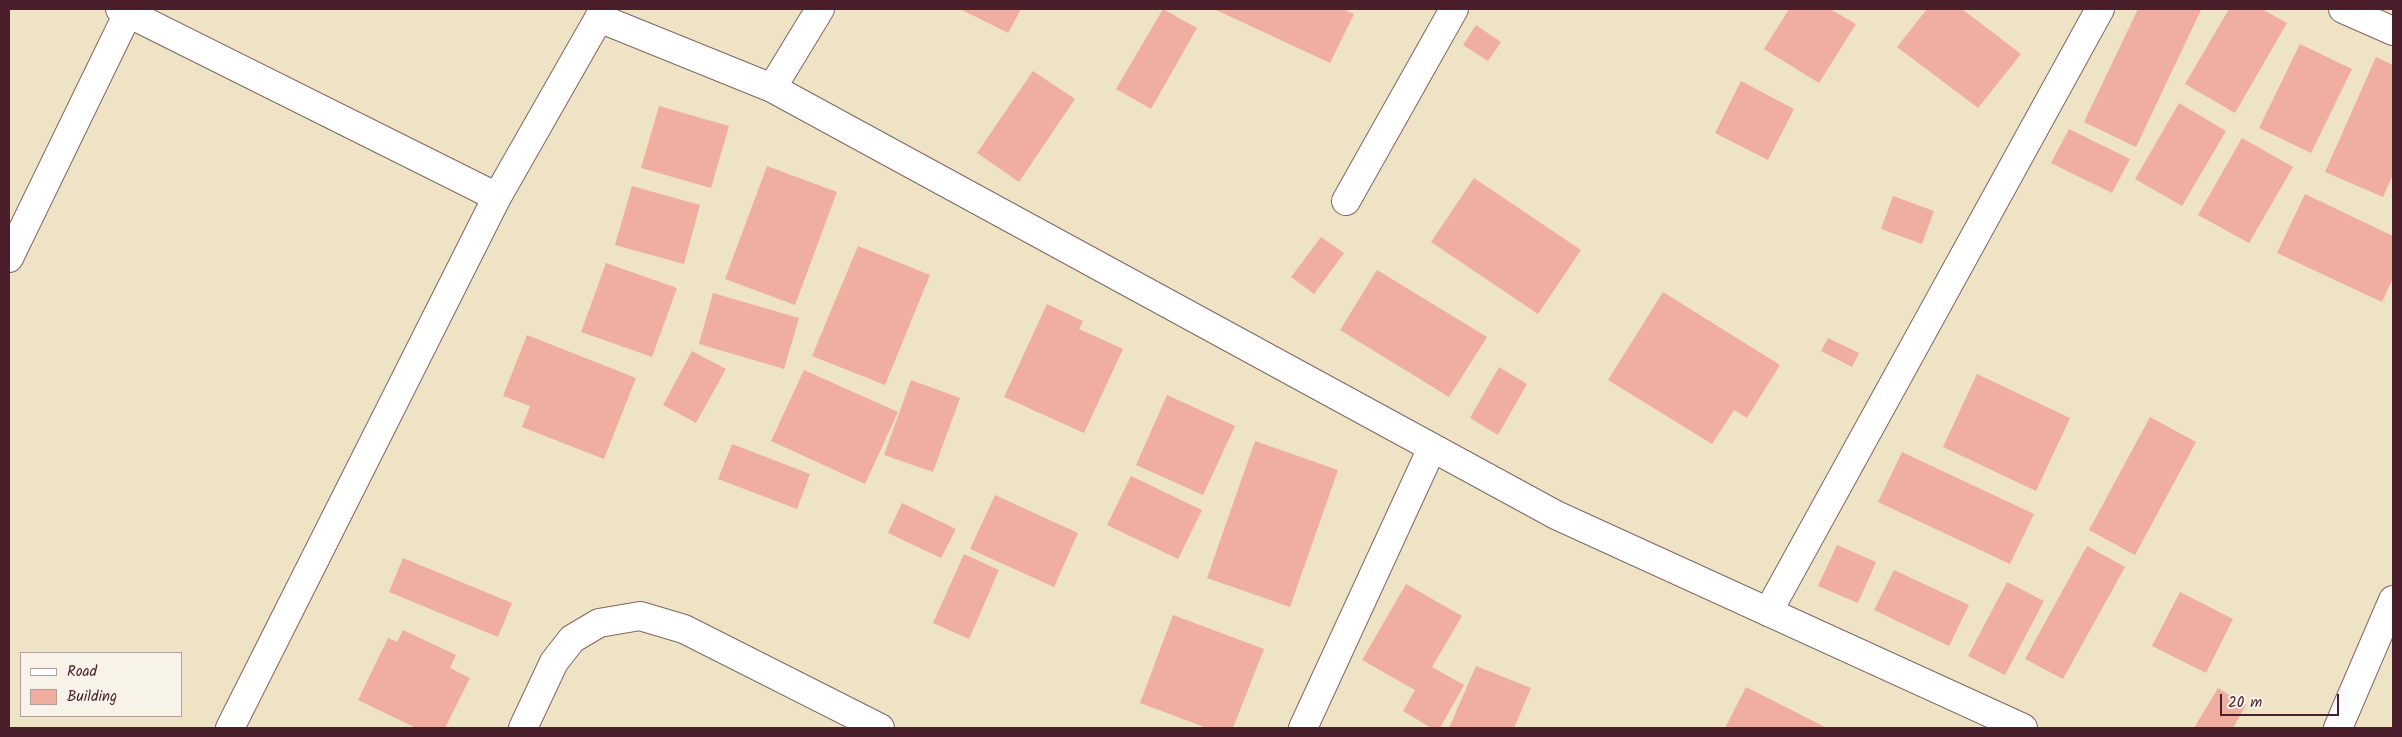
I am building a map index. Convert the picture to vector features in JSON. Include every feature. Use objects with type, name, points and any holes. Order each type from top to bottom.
[{"type":"street","points":[[772,88],[820,9]]},
{"type":"street","points":[[1346,201],[1454,9]]},
{"type":"street","points":[[1768,612],[2100,9]]},
{"type":"street","points":[[2343,9],[2393,31]]},
{"type":"street","points":[[9,258],[124,11],[497,197]]},
{"type":"street","points":[[230,728],[497,197],[601,13],[772,88],[1556,515],[2023,728]]},
{"type":"street","points":[[1304,728],[1432,448]]},
{"type":"street","points":[[2338,728],[2393,600]]},
{"type":"street","points":[[523,728],[554,662],[572,639],[599,624],[640,616],[684,629],[880,728]]},
{"type":"building","points":[[960,9],[1021,9],[1008,33]]},
{"type":"building","points":[[1163,9],[1197,28],[1151,109],[1116,89]]},
{"type":"building","points":[[1214,9],[1343,9],[1354,14],[1330,63]]},
{"type":"building","points":[[1789,9],[1830,9],[1856,24],[1819,83],[1764,49]]},
{"type":"building","points":[[1927,9],[1962,9],[2021,54],[1978,108],[1897,47]]},
{"type":"building","points":[[2138,9],[2201,10],[2136,147],[2084,122]]},
{"type":"building","points":[[2229,9],[2262,9],[2287,23],[2235,113],[2185,84]]},
{"type":"building","points":[[1476,25],[1501,42],[1488,61],[1463,45]]},
{"type":"building","points":[[2300,44],[2352,69],[2311,153],[2259,128]]},
{"type":"building","points":[[2376,57],[2393,65],[2393,175],[2383,197],[2325,172]]},
{"type":"building","points":[[1033,71],[1075,99],[1019,182],[977,153]]},
{"type":"building","points":[[1741,81],[1794,109],[1768,160],[1715,133]]},
{"type":"building","points":[[2179,103],[2226,131],[2182,206],[2135,179]]},
{"type":"building","points":[[659,106],[729,126],[711,188],[641,168]]},
{"type":"building","points":[[2069,129],[2130,159],[2112,193],[2051,163]]},
{"type":"building","points":[[2242,138],[2293,167],[2249,243],[2198,215]]},
{"type":"building","points":[[767,166],[837,192],[795,305],[725,279]]},
{"type":"building","points":[[1474,178],[1581,250],[1538,314],[1431,242]]},
{"type":"building","points":[[632,186],[700,205],[684,264],[615,245]]},
{"type":"building","points":[[2305,194],[2393,236],[2393,278],[2382,302],[2277,253]]},
{"type":"building","points":[[1893,196],[1934,211],[1922,244],[1881,229]]},
{"type":"building","points":[[1321,237],[1344,253],[1314,294],[1291,277]]},
{"type":"building","points":[[858,246],[930,275],[885,385],[812,356]]},
{"type":"building","points":[[606,263],[677,288],[652,357],[581,332]]},
{"type":"building","points":[[1377,270],[1487,337],[1449,397],[1340,330]]},
{"type":"building","points":[[1663,292],[1780,365],[1747,418],[1734,410],[1712,444],[1608,380]]},
{"type":"building","points":[[713,293],[799,318],[784,369],[699,344]]},
{"type":"building","points":[[1047,304],[1083,321],[1079,329],[1123,349],[1084,433],[1004,397]]},
{"type":"building","points":[[527,335],[636,378],[604,459],[522,427],[530,406],[503,396]]},
{"type":"building","points":[[1828,338],[1859,353],[1852,367],[1821,351]]},
{"type":"building","points":[[692,351],[726,369],[696,423],[663,405]]},
{"type":"building","points":[[1499,367],[1527,384],[1498,435],[1470,418]]},
{"type":"building","points":[[804,370],[898,412],[865,484],[771,441]]},
{"type":"building","points":[[1977,374],[2070,418],[2036,491],[1943,447]]},
{"type":"building","points":[[911,380],[960,398],[933,472],[884,455]]},
{"type":"building","points":[[1167,395],[1235,426],[1203,495],[1136,465]]},
{"type":"building","points":[[2150,417],[2196,442],[2135,555],[2089,530]]},
{"type":"building","points":[[1255,441],[1338,470],[1290,607],[1207,578]]},
{"type":"building","points":[[732,444],[810,474],[797,509],[718,479]]},
{"type":"building","points":[[1902,452],[2034,514],[2010,564],[1878,502]]},
{"type":"building","points":[[1131,476],[1202,510],[1178,559],[1107,525]]},
{"type":"building","points":[[995,495],[1078,533],[1054,587],[970,549]]},
{"type":"building","points":[[902,503],[956,529],[941,558],[888,533]]},
{"type":"building","points":[[1837,545],[1876,562],[1858,603],[1818,586]]},
{"type":"building","points":[[2087,546],[2125,567],[2063,679],[2025,659]]},
{"type":"building","points":[[964,554],[999,570],[969,639],[933,623]]},
{"type":"building","points":[[403,558],[512,603],[498,637],[389,592]]},
{"type":"building","points":[[1894,570],[1969,605],[1949,646],[1874,610]]},
{"type":"building","points":[[2007,582],[2044,601],[2005,675],[1968,656]]},
{"type":"building","points":[[1406,584],[1462,616],[1432,667],[1464,685],[1440,728],[1431,728],[1403,711],[1415,690],[1362,660]]},
{"type":"building","points":[[2180,592],[2233,619],[2206,673],[2152,646]]},
{"type":"building","points":[[1173,615],[1264,649],[1233,728],[1207,728],[1140,703]]},
{"type":"building","points":[[403,630],[456,655],[450,668],[470,678],[445,728],[416,728],[358,700],[388,638],[397,642]]},
{"type":"building","points":[[1476,666],[1531,688],[1514,728],[1449,728]]},
{"type":"building","points":[[1746,687],[1827,728],[1725,728]]},
{"type":"building","points":[[2218,688],[2246,705],[2233,728],[2194,728]]}]
